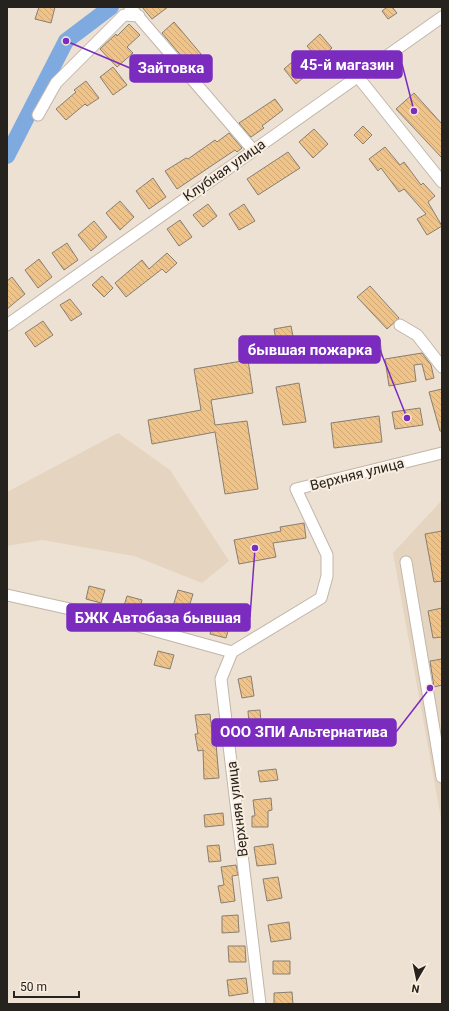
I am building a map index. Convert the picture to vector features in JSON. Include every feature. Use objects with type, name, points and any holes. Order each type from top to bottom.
[{"type":"street","points":[[130,7],[253,150]]},
{"type":"street","points":[[38,115],[56,83],[100,38],[124,15],[139,16]]},
{"type":"street","name":"Клубная улица","points":[[7,325],[442,17]]},
{"type":"street","points":[[358,77],[442,182]]},
{"type":"street","points":[[400,325],[417,335],[442,367]]},
{"type":"street","name":"Верхняя улица","points":[[260,1004],[221,679],[232,652],[322,598],[327,576],[327,555],[296,489],[442,453]]},
{"type":"street","points":[[406,562],[442,777]]},
{"type":"street","points":[[7,595],[106,617],[232,652]]},
{"type":"shaded area","points":[[118,433],[170,470],[229,561],[202,583],[134,556],[42,540],[7,546],[7,492]]},
{"type":"shaded area","points":[[442,500],[442,824],[393,553]]},
{"type":"building","points":[[39,7],[55,7],[51,23],[35,19]]},
{"type":"building","points":[[142,7],[168,7],[152,19]]},
{"type":"building","points":[[387,7],[392,7],[397,13],[388,19],[382,11]]},
{"type":"building","points":[[174,22],[201,54],[189,65],[162,33]]},
{"type":"building","points":[[129,24],[140,35],[127,47],[133,53],[117,67],[100,49],[116,34],[117,36]]},
{"type":"building","points":[[320,34],[332,48],[319,60],[307,46]]},
{"type":"building","points":[[299,56],[311,71],[296,84],[284,69]]},
{"type":"building","points":[[113,67],[127,85],[113,95],[100,77]]},
{"type":"building","points":[[86,81],[99,98],[87,106],[85,104],[66,120],[56,109],[76,92],[74,90]]},
{"type":"building","points":[[414,93],[442,124],[442,158],[396,109]]},
{"type":"building","points":[[275,99],[283,110],[262,126],[264,128],[251,137],[239,123]]},
{"type":"building","points":[[363,126],[372,135],[363,144],[354,135]]},
{"type":"building","points":[[314,129],[328,144],[313,158],[299,142]]},
{"type":"building","points":[[229,133],[242,148],[237,152],[235,150],[177,189],[165,171],[186,158],[188,159],[215,140],[217,142]]},
{"type":"building","points":[[385,147],[400,165],[404,162],[421,185],[423,183],[435,196],[428,202],[442,226],[427,235],[417,219],[426,214],[404,189],[399,192],[381,168],[378,171],[369,159]]},
{"type":"building","points":[[288,152],[300,168],[258,195],[247,179]]},
{"type":"building","points":[[153,178],[166,197],[149,209],[136,191]]},
{"type":"building","points":[[120,201],[134,217],[120,230],[106,213]]},
{"type":"building","points":[[208,204],[217,216],[203,227],[193,215]]},
{"type":"building","points":[[244,204],[255,221],[239,230],[229,214]]},
{"type":"building","points":[[180,220],[192,237],[179,246],[167,229]]},
{"type":"building","points":[[94,221],[107,237],[91,251],[78,235]]},
{"type":"building","points":[[67,243],[78,260],[64,270],[52,253]]},
{"type":"building","points":[[167,253],[177,263],[166,273],[162,269],[126,297],[115,283],[142,260],[149,269]]},
{"type":"building","points":[[39,259],[52,277],[38,288],[25,270]]},
{"type":"building","points":[[102,276],[113,288],[104,297],[92,285]]},
{"type":"building","points":[[12,277],[25,294],[7,309],[7,281]]},
{"type":"building","points":[[370,286],[399,318],[387,329],[357,297]]},
{"type":"building","points":[[70,299],[82,314],[71,321],[60,305]]},
{"type":"building","points":[[43,321],[53,335],[35,347],[25,333]]},
{"type":"building","points":[[291,326],[297,357],[280,360],[274,329]]},
{"type":"building","points":[[380,340],[382,356],[319,363],[318,348]]},
{"type":"building","points":[[422,353],[431,365],[434,378],[426,380],[422,364],[414,365],[416,381],[389,386],[385,359]]},
{"type":"building","points":[[248,360],[253,393],[211,400],[215,425],[247,421],[258,489],[225,494],[215,432],[152,444],[148,420],[201,410],[194,369]]},
{"type":"building","points":[[299,383],[306,422],[283,425],[276,387]]},
{"type":"building","points":[[442,389],[442,431],[440,431],[429,392]]},
{"type":"building","points":[[420,408],[423,425],[395,429],[392,412]]},
{"type":"building","points":[[379,416],[382,442],[334,448],[331,423]]},
{"type":"building","points":[[304,523],[306,538],[273,543],[276,557],[239,564],[234,540],[281,531],[280,527]]},
{"type":"building","points":[[442,531],[442,581],[434,582],[425,534]]},
{"type":"building","points":[[89,586],[105,590],[101,603],[86,599]]},
{"type":"building","points":[[178,590],[193,594],[188,610],[173,606]]},
{"type":"building","points":[[127,596],[142,600],[139,613],[123,609]]},
{"type":"building","points":[[442,608],[442,637],[433,638],[428,611]]},
{"type":"building","points":[[214,620],[230,624],[226,638],[210,634]]},
{"type":"building","points":[[158,651],[174,655],[170,669],[154,665]]},
{"type":"building","points":[[442,659],[442,685],[434,687],[430,661]]},
{"type":"building","points":[[251,676],[254,696],[242,698],[238,679]]},
{"type":"building","points":[[260,710],[261,723],[249,724],[248,711]]},
{"type":"building","points":[[210,714],[212,732],[215,732],[219,778],[204,779],[203,750],[198,751],[195,734],[198,734],[195,715]]},
{"type":"building","points":[[276,769],[278,780],[260,782],[258,771]]},
{"type":"building","points":[[271,798],[272,810],[268,811],[268,827],[252,827],[252,816],[255,816],[253,800]]},
{"type":"building","points":[[223,813],[224,825],[205,827],[204,815]]},
{"type":"building","points":[[273,844],[276,864],[257,866],[254,847]]},
{"type":"building","points":[[219,845],[221,861],[209,862],[207,846]]},
{"type":"building","points":[[236,865],[238,875],[232,876],[235,901],[221,903],[218,886],[224,885],[221,867]]},
{"type":"building","points":[[278,877],[282,898],[267,901],[263,879]]},
{"type":"building","points":[[238,915],[239,932],[222,933],[222,916]]},
{"type":"building","points":[[289,922],[291,939],[271,942],[268,925]]},
{"type":"building","points":[[228,946],[245,946],[246,962],[229,962]]},
{"type":"building","points":[[273,961],[290,961],[290,974],[273,974]]},
{"type":"building","points":[[246,978],[248,993],[229,996],[227,980]]},
{"type":"building","points":[[292,992],[293,1004],[274,1004],[274,993]]},
{"type":"waterway","points":[[7,156],[66,41],[111,7]]},
{"type":"place","name":"Зайтовка","points":[[66,41]]},
{"type":"place","name":"45-й магазин","points":[[414,111]]},
{"type":"place","name":"бывшая пожарка","points":[[407,418]]},
{"type":"place","name":"БЖК Автобаза бывшая","points":[[255,548]]},
{"type":"place","name":"ООО ЗПИ Альтернатива","points":[[430,688]]}]
